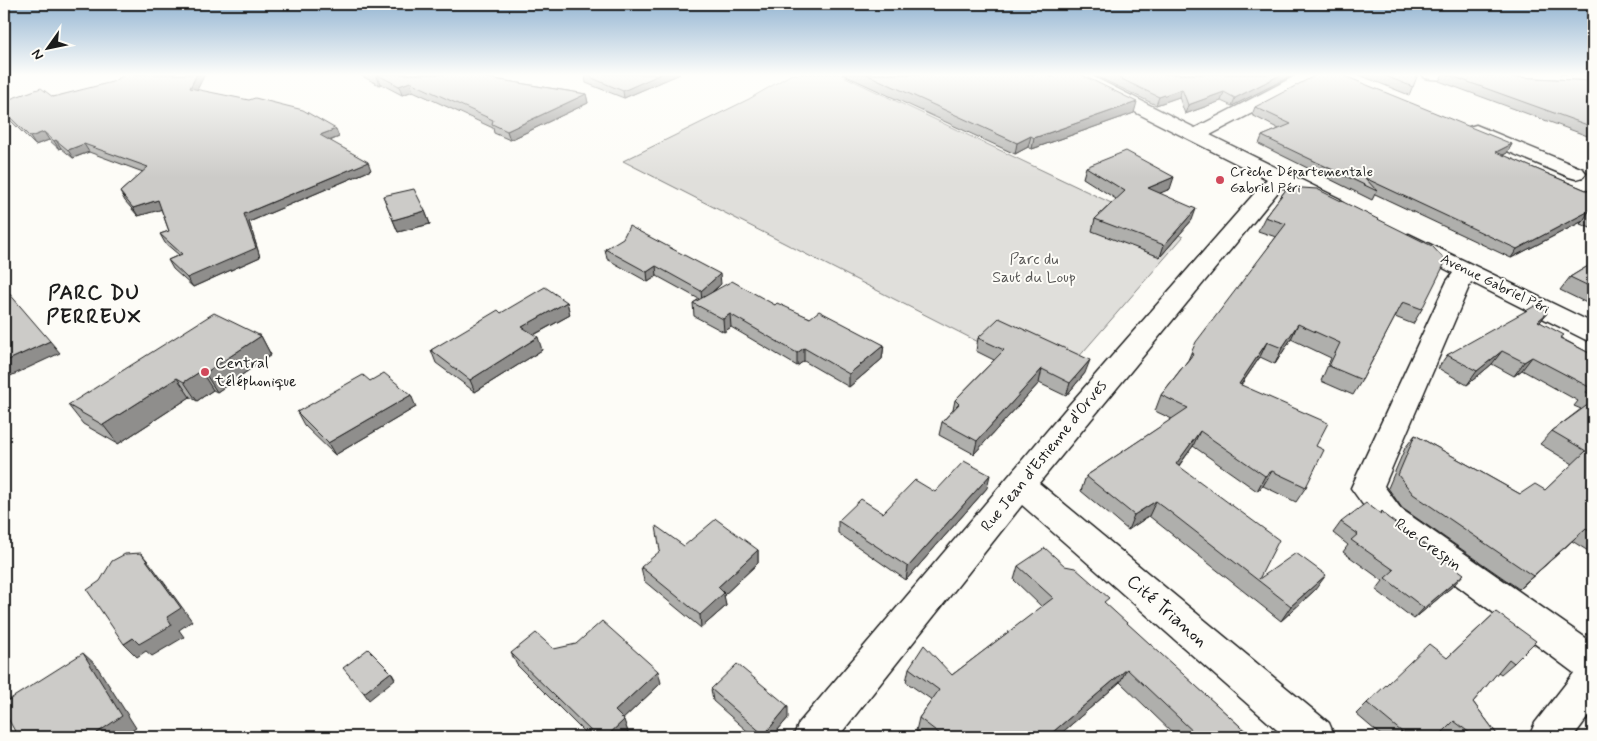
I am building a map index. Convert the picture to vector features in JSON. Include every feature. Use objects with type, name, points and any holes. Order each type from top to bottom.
[{"type":"street","points":[[1143,109],[1348,212]]},
{"type":"street","points":[[1196,135],[1247,109]]},
{"type":"street","points":[[1458,124],[1576,173]]},
{"type":"street","name":"Rue Jean d'Estienne d'Orves","points":[[813,737],[1078,412],[1279,178]]},
{"type":"street","name":"Avenue Gabriel Péri","points":[[1392,233],[1593,333]]},
{"type":"street","name":"Rue Crespin","points":[[1468,270],[1459,281],[1367,488],[1390,518],[1593,665]]},
{"type":"street","name":"Cité Trianon","points":[[1020,485],[1315,737]]},
{"type":"street","points":[[1549,737],[1593,680]]},
{"type":"green space","name":"Parc du Saut du Loup","points":[[730,109],[912,109],[1183,237],[1057,382],[623,161]]},
{"type":"building","points":[[4,109],[297,109],[336,129],[320,135],[368,162],[244,214],[256,248],[187,278],[168,260],[182,254],[160,234],[169,231],[158,200],[133,208],[120,192],[148,167],[84,144],[68,150],[44,132],[30,137],[4,111]]},
{"type":"building","points":[[468,109],[555,109],[507,131],[492,124],[493,120]]},
{"type":"building","points":[[942,109],[1118,109],[1034,138],[1031,136],[1017,143]]},
{"type":"building","points":[[1258,109],[1425,109],[1512,144],[1496,152],[1593,193],[1593,209],[1517,249],[1365,178],[1377,191],[1262,136],[1291,124]]},
{"type":"building","points":[[1542,109],[1593,109],[1593,127]]},
{"type":"building","points":[[1126,151],[1174,177],[1148,188],[1196,209],[1164,245],[1095,219],[1125,191],[1086,167]]},
{"type":"building","points":[[1288,187],[1317,189],[1432,246],[1446,261],[1422,309],[1403,302],[1362,380],[1329,366],[1340,343],[1298,324],[1282,348],[1267,342],[1239,384],[1328,423],[1316,446],[1324,450],[1306,487],[1272,471],[1265,476],[1200,431],[1176,464],[1279,540],[1259,579],[1296,553],[1326,575],[1291,606],[1156,501],[1134,515],[1086,476],[1188,408],[1161,395],[1193,354],[1191,353],[1196,342],[1286,224],[1265,217]]},
{"type":"building","points":[[414,189],[425,211],[393,220],[383,196]]},
{"type":"building","points":[[629,226],[720,274],[701,291],[656,266],[647,272],[605,249],[623,238]]},
{"type":"building","points":[[1593,263],[1593,288],[1570,277]]},
{"type":"building","points":[[732,281],[775,305],[777,303],[810,318],[819,311],[884,345],[849,374],[804,348],[797,353],[730,314],[723,319],[693,303]]},
{"type":"building","points":[[545,287],[567,302],[522,327],[538,337],[470,380],[431,350],[498,310],[501,313]]},
{"type":"building","points":[[8,292],[50,341],[4,362],[4,294]]},
{"type":"building","points":[[1540,303],[1547,313],[1538,321],[1564,335],[1560,338],[1593,355],[1593,396],[1586,392],[1591,388],[1532,357],[1524,362],[1502,351],[1477,371],[1447,355]]},
{"type":"building","points":[[214,313],[261,336],[205,373],[201,371],[184,382],[177,378],[103,425],[68,405]]},
{"type":"building","points":[[999,318],[1090,360],[1070,383],[1042,369],[977,441],[942,422],[959,404],[955,400],[1004,350],[978,338]]},
{"type":"building","points":[[384,373],[411,395],[328,443],[297,412],[363,375],[370,381]]},
{"type":"building","points":[[1593,401],[1593,533],[1586,528],[1533,576],[1413,494],[1398,475],[1415,435],[1520,494],[1535,484],[1545,490],[1586,451],[1552,431]]},
{"type":"building","points":[[964,461],[990,475],[908,567],[838,521],[861,499],[883,513],[915,480],[935,492]]},
{"type":"building","points":[[1366,503],[1381,514],[1382,511],[1387,517],[1464,574],[1424,608],[1385,578],[1394,570],[1351,540],[1358,534],[1341,522]]},
{"type":"building","points":[[716,519],[758,550],[718,587],[724,593],[700,615],[641,567],[660,551],[656,526],[684,546]]},
{"type":"building","points":[[1045,548],[1065,566],[1075,568],[1109,598],[1104,602],[1252,737],[1199,737],[1127,669],[1047,737],[944,737],[919,718],[939,690],[909,668],[924,645],[952,675],[1053,598],[1018,566]]},
{"type":"building","points":[[141,553],[181,608],[167,617],[172,625],[139,644],[133,638],[124,644],[87,590],[100,581],[112,561],[125,554]]},
{"type":"building","points":[[1496,612],[1536,641],[1514,663],[1509,659],[1473,702],[1499,737],[1475,737],[1454,721],[1438,737],[1408,737],[1367,703],[1429,644],[1447,658]]},
{"type":"building","points":[[602,621],[658,671],[615,711],[624,720],[606,737],[597,737],[511,653],[536,633],[554,649],[576,644]]},
{"type":"building","points":[[368,649],[391,672],[364,693],[343,668]]},
{"type":"building","points":[[83,653],[122,716],[97,733],[100,737],[18,737],[4,711],[4,703]]},
{"type":"building","points":[[737,664],[788,706],[764,735],[711,689]]},
{"type":"place","name":"Crèche Départementale Gabriel Péri","points":[[1220,180]]},
{"type":"place","name":"Central téléphonique","points":[[205,372]]},
{"type":"district","name":"PARC DU PERREUX","points":[[94,305]]}]
